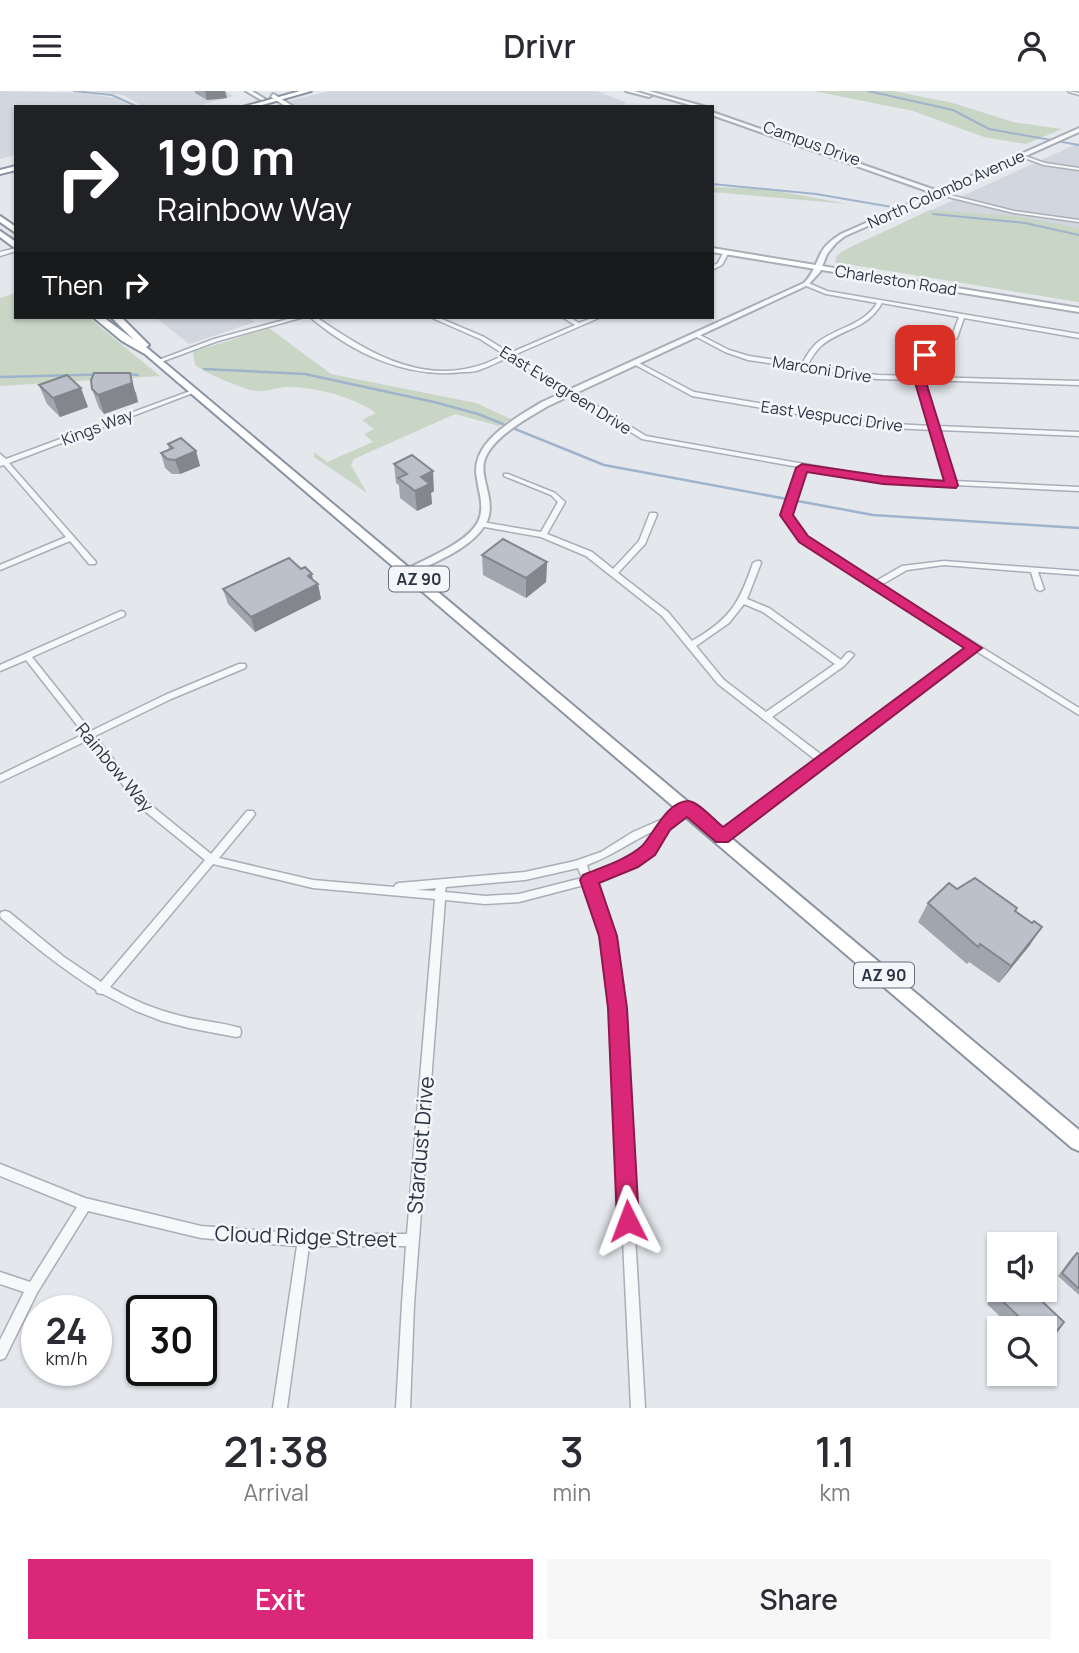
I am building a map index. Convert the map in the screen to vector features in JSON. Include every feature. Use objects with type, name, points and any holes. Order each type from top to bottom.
[{"type":"highway","points":[[252,105],[293,91]]},
{"type":"highway","points":[[242,105],[308,91]]},
{"type":"highway","points":[[0,218],[14,229]]},
{"type":"highway","points":[[0,233],[14,246]]},
{"type":"highway","name":"AZ 90","points":[[101,319],[125,339],[148,352]]},
{"type":"highway","name":"AZ 90","points":[[118,319],[148,352],[410,571],[1079,1142]]},
{"type":"main road","points":[[270,99],[286,105]]},
{"type":"main road","name":"Charleston Road","points":[[714,250],[1079,310]]},
{"type":"street","points":[[248,91],[270,99]]},
{"type":"street","points":[[628,91],[680,105]]},
{"type":"street","points":[[643,91],[696,105]]},
{"type":"street","points":[[1070,91],[1079,94]]},
{"type":"street","name":"Campus Drive","points":[[714,112],[946,195],[1014,212],[1079,221]]},
{"type":"street","name":"North Colombo Avenue","points":[[823,257],[821,254],[824,249],[843,236],[1079,130]]},
{"type":"street","name":"North Colombo Avenue","points":[[806,284],[813,278],[823,257],[838,246],[1079,137]]},
{"type":"street","points":[[1021,155],[1079,169]]},
{"type":"street","points":[[714,267],[720,264],[726,252]]},
{"type":"street","points":[[410,571],[453,547],[482,524],[487,499],[479,469],[481,456],[523,417],[570,392],[806,284],[826,292],[1079,335]]},
{"type":"street","points":[[804,366],[808,354],[820,341],[873,314],[880,302]]},
{"type":"street","points":[[952,485],[919,379],[919,360],[956,337],[962,316]]},
{"type":"street","points":[[159,361],[216,340],[294,319]]},
{"type":"street","points":[[316,319],[377,359],[438,373],[476,369],[593,319]]},
{"type":"street","name":"East Evergreen Drive","points":[[438,319],[472,332],[645,437],[802,468],[883,480],[1079,489]]},
{"type":"street","points":[[568,319],[579,325]]},
{"type":"street","name":"Marconi Drive","points":[[696,334],[736,354],[877,377],[1079,383]]},
{"type":"street","name":"East Vespucci Drive","points":[[635,363],[681,389],[702,397],[873,425],[937,430],[1079,434]]},
{"type":"street","name":"Kings Way","points":[[2,461],[195,391]]},
{"type":"street","points":[[2,461],[92,562]]},
{"type":"street","points":[[802,468],[787,515],[803,539],[1079,712]]},
{"type":"street","points":[[506,475],[552,494],[562,502],[543,535]]},
{"type":"street","points":[[614,572],[642,542],[653,515]]},
{"type":"street","points":[[482,524],[543,535],[573,545],[614,572],[665,614],[721,682],[823,761]]},
{"type":"street","points":[[0,568],[70,538]]},
{"type":"street","points":[[690,646],[718,630],[745,601],[757,563]]},
{"type":"street","points":[[877,584],[905,568],[943,563],[1034,572],[1079,573]]},
{"type":"street","points":[[1034,572],[1040,589]]},
{"type":"street","points":[[745,601],[766,610],[841,664]]},
{"type":"street","points":[[0,668],[121,614]]},
{"type":"street","points":[[722,837],[974,648]]},
{"type":"street","points":[[765,717],[850,655]]},
{"type":"street","name":"Rainbow Way","points":[[27,656],[144,805],[212,860],[313,884],[383,888],[485,900],[519,898],[589,880],[632,862],[649,850],[664,826]]},
{"type":"street","points":[[0,779],[242,666]]},
{"type":"street","name":"Rainbow Way","points":[[383,888],[531,876],[581,863],[606,854],[636,836],[664,826],[688,808]]},
{"type":"street","points":[[101,990],[250,814]]},
{"type":"street","points":[[581,863],[608,936],[617,1008],[638,1408]]},
{"type":"street","name":"Stardust Drive","points":[[403,1408],[413,1240],[442,883]]},
{"type":"street","points":[[5,915],[48,952],[101,990],[163,1017],[236,1033]]},
{"type":"street","name":"Cloud Ridge Street","points":[[0,1170],[85,1204],[201,1232],[304,1240],[413,1240]]},
{"type":"street","points":[[0,1353],[33,1289],[85,1204]]},
{"type":"street","points":[[280,1408],[304,1240]]},
{"type":"street","points":[[0,1278],[33,1289]]},
{"type":"shaded area","points":[[0,91],[84,93],[115,98],[129,105],[14,105],[14,156],[0,159]]},
{"type":"shaded area","points":[[92,91],[224,91],[234,96],[200,105],[140,105],[123,95]]},
{"type":"shaded area","points":[[329,91],[597,91],[625,102],[625,105],[296,105],[289,101]]},
{"type":"shaded area","points":[[1079,143],[1079,302],[835,262],[836,256],[850,247]]},
{"type":"shaded area","points":[[158,319],[250,319],[255,322],[189,344]]},
{"type":"green space","points":[[813,91],[893,91],[953,103],[1013,122],[1062,129],[1026,144],[984,137],[913,111]]},
{"type":"green space","points":[[714,187],[766,189],[849,204],[714,192]]},
{"type":"green space","points":[[930,210],[1017,216],[1079,228],[1079,302],[835,262],[841,252]]},
{"type":"green space","points":[[14,294],[14,319],[90,319],[160,376],[0,386],[0,298]]},
{"type":"green space","points":[[269,328],[331,374],[476,403],[511,419],[499,426],[455,414],[354,459],[351,465],[367,493],[314,457],[314,452],[327,462],[373,442],[364,434],[374,429],[362,420],[376,413],[357,402],[322,391],[299,387],[259,391],[249,389],[195,365],[193,352]]},
{"type":"building","points":[[94,373],[130,373],[132,383],[98,395],[92,389],[91,380]]},
{"type":"building","points":[[67,375],[81,388],[53,398],[39,385]]},
{"type":"building","points":[[181,438],[196,451],[175,460],[167,459],[161,453],[173,448],[168,444]]},
{"type":"building","points":[[412,455],[433,471],[421,477],[430,484],[415,491],[398,478],[407,474],[394,464]]},
{"type":"building","points":[[503,539],[547,562],[526,578],[482,555]]},
{"type":"building","points":[[289,558],[301,569],[305,567],[312,574],[308,576],[318,584],[251,617],[223,589]]},
{"type":"building","points":[[975,878],[1017,908],[1015,911],[1042,927],[1011,966],[980,944],[978,947],[928,903],[949,883],[957,889]]},
{"type":"building","points":[[1077,1253],[1079,1254],[1079,1289],[1062,1273]]},
{"type":"building","points":[[1003,1302],[1043,1302],[1064,1322],[1057,1331],[1057,1316],[1018,1316]]},
{"type":"waterway","points":[[74,91],[112,95],[134,105]]},
{"type":"waterway","points":[[868,91],[953,110],[989,129],[1079,145]]},
{"type":"waterway","points":[[714,184],[816,194],[892,207]]},
{"type":"waterway","points":[[933,214],[1025,223],[1079,235]]},
{"type":"waterway","points":[[204,369],[305,374],[434,402],[478,414],[604,465],[873,515],[1079,528]]},
{"type":"waterway","points":[[0,377],[120,374]]},
{"type":"waterway","points":[[128,374],[138,375]]},
{"type":"route","points":[[628,1221],[617,1008],[608,936],[589,880],[632,862],[649,850],[659,838],[664,826],[688,808],[722,837],[974,648],[803,539],[787,515],[802,468],[883,480],[952,485],[919,379],[919,360],[925,355]]}]
